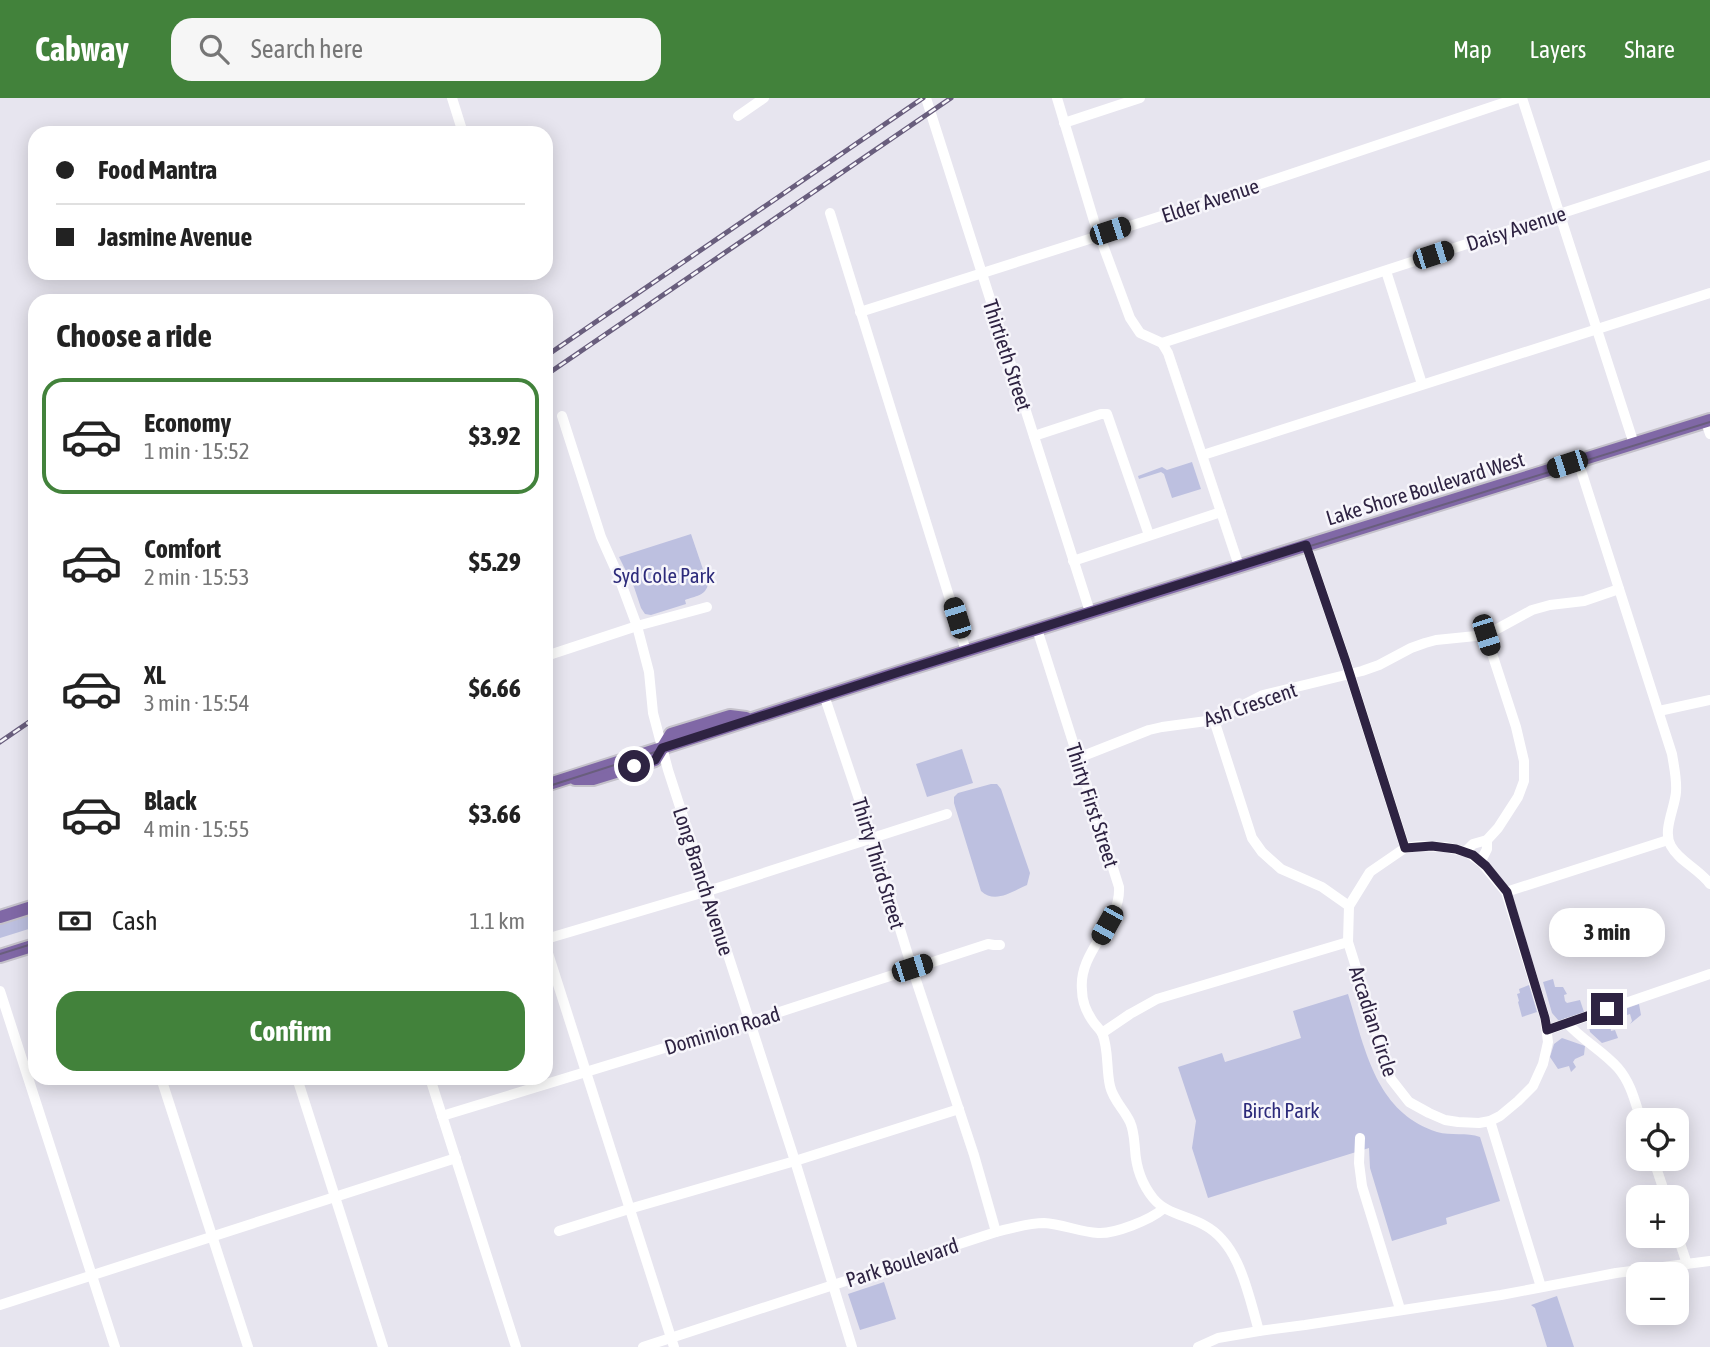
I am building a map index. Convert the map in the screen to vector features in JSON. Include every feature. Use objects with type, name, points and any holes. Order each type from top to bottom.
[{"type":"main road","name":"Lake Shore Boulevard West","points":[[553,783],[565,779],[593,779],[655,760],[671,734],[730,716],[750,719],[1578,461],[1709,425]]},
{"type":"main road","points":[[0,917],[28,908]]},
{"type":"main road","points":[[0,956],[28,947]]},
{"type":"street","points":[[452,98],[461,126]]},
{"type":"street","points":[[738,116],[764,98]]},
{"type":"street","name":"Thirtieth Street","points":[[926,98],[1090,612]]},
{"type":"street","points":[[1056,98],[1099,235],[1130,318],[1140,334],[1161,343],[1168,353],[1239,566]]},
{"type":"street","points":[[1065,123],[1140,98]]},
{"type":"street","points":[[1520,98],[1634,444]]},
{"type":"street","name":"Elder Avenue","points":[[860,312],[1520,98]]},
{"type":"street","name":"Daisy Avenue","points":[[1161,343],[1710,165]]},
{"type":"street","points":[[830,213],[966,651]]},
{"type":"street","points":[[1385,271],[1422,384]]},
{"type":"street","points":[[1203,455],[1710,293]]},
{"type":"street","points":[[1034,436],[1107,414],[1149,534]]},
{"type":"street","name":"Long Branch Avenue","points":[[562,416],[601,537],[637,626],[649,672],[653,713],[662,748],[852,1347]]},
{"type":"street","points":[[1578,461],[1672,754],[1676,794],[1668,840],[1673,850],[1710,884]]},
{"type":"street","points":[[1073,561],[1221,512]]},
{"type":"street","points":[[1306,545],[1405,848]]},
{"type":"street","name":"Ash Crescent","points":[[1078,758],[1162,727],[1214,720],[1263,695],[1379,665],[1425,643],[1486,635],[1532,610],[1550,604],[1584,601],[1619,589]]},
{"type":"street","points":[[553,654],[637,626],[707,607]]},
{"type":"street","name":"Thirty First Street","points":[[1037,629],[1119,887],[1118,903],[1086,963],[1081,982],[1084,1002],[1102,1034],[1112,1094],[1133,1130],[1136,1166],[1147,1189],[1163,1209]]},
{"type":"street","points":[[1466,851],[1473,844],[1487,840],[1507,816],[1524,781],[1524,761],[1516,727],[1486,635]]},
{"type":"street","name":"Thirty Third Street","points":[[824,695],[974,1155],[996,1232]]},
{"type":"street","points":[[1659,711],[1710,700]]},
{"type":"street","points":[[1214,720],[1252,838],[1262,852],[1281,869],[1322,887],[1349,906],[1370,872],[1405,848],[1445,847],[1466,851],[1481,861],[1507,892],[1545,1018],[1548,1042],[1545,1058],[1533,1086],[1500,1116],[1490,1121],[1541,1287]]},
{"type":"street","points":[[553,938],[947,814]]},
{"type":"street","points":[[1481,861],[1487,849],[1487,840]]},
{"type":"street","points":[[1507,892],[1668,840]]},
{"type":"street","name":"Arcadian Circle","points":[[1349,906],[1348,942],[1391,1079],[1398,1090],[1413,1105],[1445,1120],[1479,1123],[1490,1121]]},
{"type":"street","points":[[1102,1034],[1157,999],[1348,942]]},
{"type":"street","name":"Dominion Road","points":[[553,1082],[988,944],[1000,945]]},
{"type":"street","points":[[553,969],[673,1343]]},
{"type":"street","points":[[1547,1030],[1710,974]]},
{"type":"street","points":[[0,991],[28,1078]]},
{"type":"street","points":[[1567,1023],[1574,1032],[1618,1068],[1629,1084],[1637,1108]]},
{"type":"street","points":[[30,1085],[115,1347]]},
{"type":"street","points":[[164,1085],[248,1347]]},
{"type":"street","points":[[299,1085],[383,1347]]},
{"type":"street","points":[[432,1085],[516,1347]]},
{"type":"street","name":"Dominion Road","points":[[442,1116],[543,1085]]},
{"type":"street","points":[[559,1231],[959,1109]]},
{"type":"street","points":[[1360,1138],[1362,1186],[1400,1309]]},
{"type":"street","points":[[0,1306],[456,1158]]},
{"type":"street","points":[[1163,1209],[1203,1224],[1227,1245],[1239,1266],[1259,1331]]},
{"type":"street","name":"Park Boulevard","points":[[643,1347],[673,1343],[832,1284],[996,1232],[1042,1223],[1105,1233],[1146,1220],[1163,1209]]},
{"type":"street","points":[[1689,1264],[1710,1261]]},
{"type":"street","points":[[1198,1347],[1219,1338],[1501,1295],[1626,1272]]},
{"type":"green space","points":[[1192,462],[1201,489],[1172,498],[1161,472],[1139,479],[1138,476],[1162,467],[1167,470]]},
{"type":"green space","name":"Syd Cole Park","points":[[691,534],[707,588],[700,595],[685,600],[686,604],[651,615],[645,614],[619,557]]},
{"type":"green space","points":[[962,749],[973,783],[927,797],[916,764]]},
{"type":"green space","points":[[997,784],[1001,789],[1030,873],[1027,885],[997,897],[981,891],[954,803],[954,797],[958,793]]},
{"type":"green space","points":[[28,914],[28,929],[0,938],[0,923]]},
{"type":"green space","points":[[1553,979],[1555,987],[1563,987],[1567,994],[1564,995],[1565,1001],[1567,1003],[1580,1000],[1584,1012],[1559,1021],[1552,1013],[1543,982]]},
{"type":"green space","points":[[1529,985],[1537,1012],[1522,1017],[1517,994],[1520,993],[1519,989]]},
{"type":"green space","name":"Birch Park","points":[[1348,994],[1367,1056],[1386,1094],[1399,1110],[1416,1123],[1437,1132],[1480,1137],[1500,1201],[1446,1218],[1447,1224],[1392,1241],[1370,1168],[1369,1148],[1208,1198],[1192,1148],[1196,1121],[1178,1067],[1222,1053],[1225,1062],[1301,1038],[1293,1011]]},
{"type":"green space","points":[[1639,1004],[1641,1015],[1630,1024],[1630,1014],[1610,1021],[1611,1031],[1615,1030],[1618,1038],[1602,1043],[1587,1027],[1593,1020]]},
{"type":"green space","points":[[1562,1038],[1585,1046],[1584,1055],[1575,1059],[1573,1062],[1576,1067],[1571,1072],[1569,1066],[1558,1069],[1550,1057],[1554,1044]]},
{"type":"green space","points":[[884,1282],[896,1319],[860,1330],[848,1294]]},
{"type":"green space","points":[[1557,1296],[1574,1347],[1547,1347],[1535,1308],[1531,1305]]},
{"type":"tram line","points":[[553,785],[907,671],[1710,422]]},
{"type":"tram line","points":[[0,954],[28,945]]},
{"type":"railway","points":[[553,351],[923,98]]},
{"type":"railway","points":[[553,370],[951,98]]},
{"type":"railway","points":[[0,742],[28,723]]},
{"type":"route","points":[[634,766],[655,760],[662,748],[1306,545],[1405,848],[1445,847],[1467,852],[1482,863],[1507,892],[1547,1030],[1607,1009]]}]
